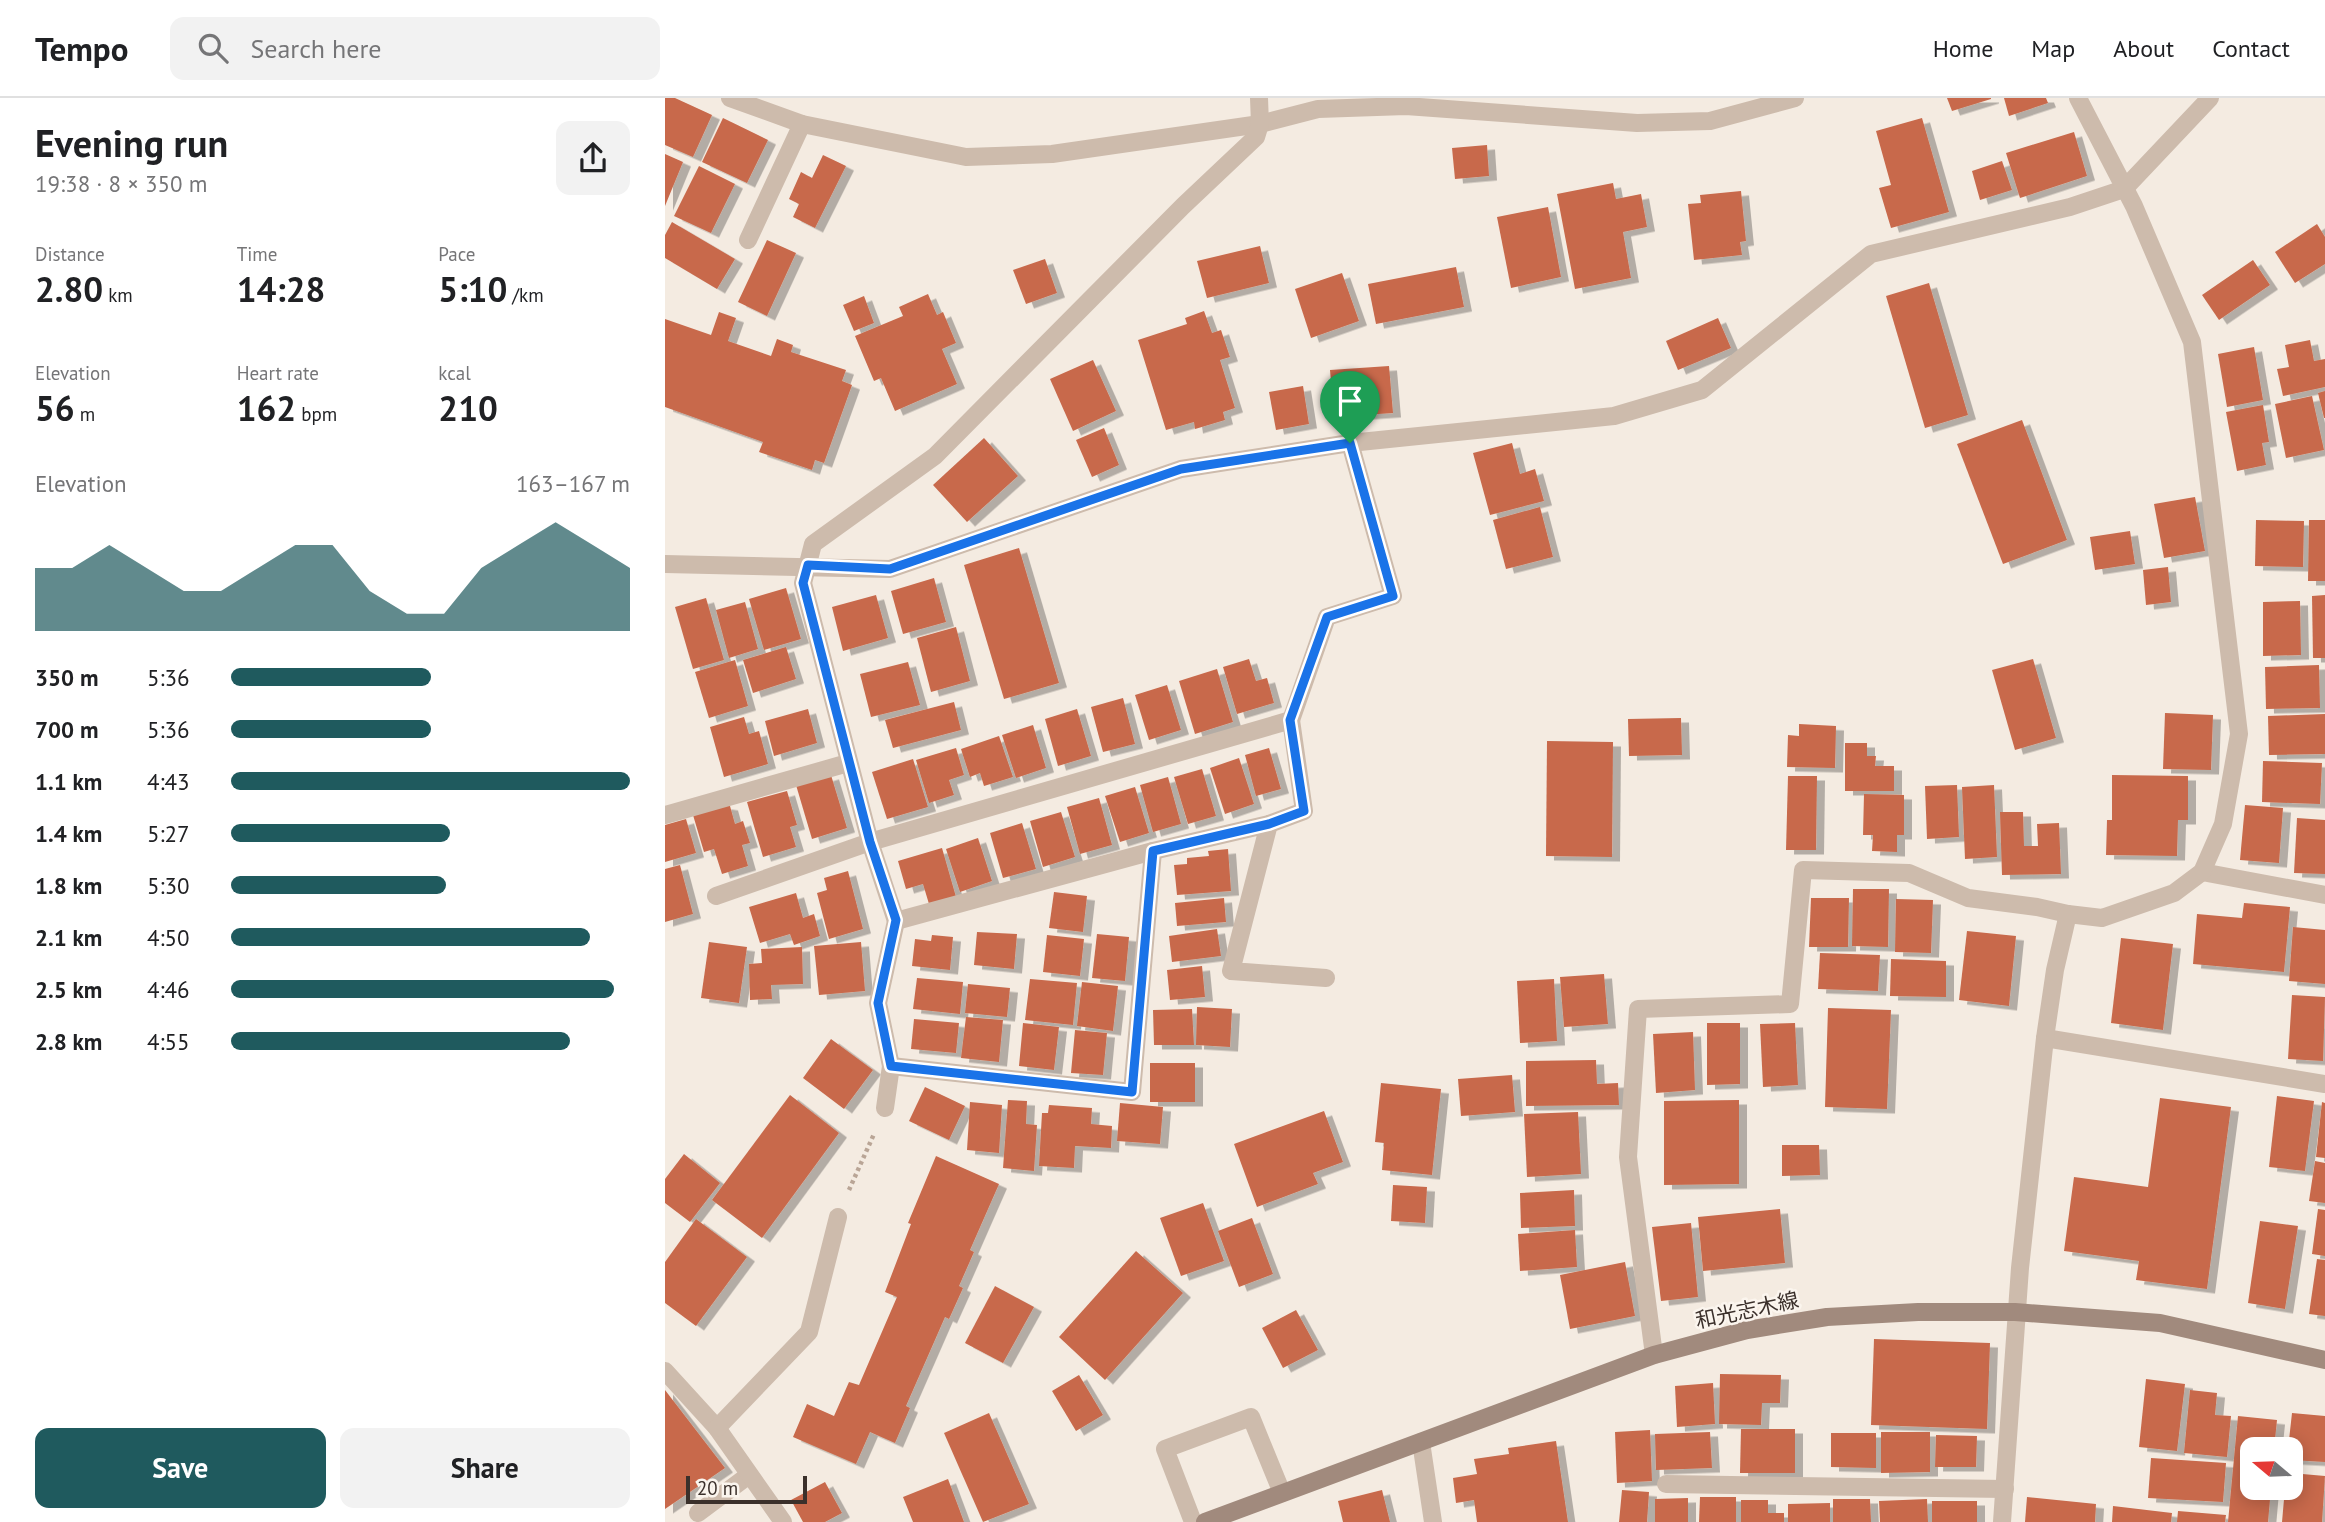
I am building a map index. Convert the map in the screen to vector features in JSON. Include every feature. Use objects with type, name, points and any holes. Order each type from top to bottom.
[{"type":"main road","name":"和光志木線","points":[[1205,1522],[1654,1355],[1748,1330],[1827,1317],[1918,1312],[2015,1312],[2160,1323],[2325,1360]]},
{"type":"street","points":[[732,98],[802,124],[966,157],[1052,154],[1259,124],[1318,109],[1406,106],[1637,123],[1710,121],[1795,98]]},
{"type":"street","points":[[885,1108],[891,1066],[878,1003],[896,920],[848,763],[803,583],[813,544],[935,456],[1183,206],[1256,137],[1259,98]]},
{"type":"street","points":[[1654,1355],[1628,1157],[1638,1009],[1790,1004],[1803,870],[1909,873],[1968,898],[2102,918],[2174,893],[2203,872],[2223,824],[2239,734],[2192,342],[2134,205],[2078,98]]},
{"type":"street","points":[[665,565],[808,565],[890,569],[1181,469],[1350,443],[1614,416],[1702,390],[1871,254],[2070,207],[2124,189],[2210,98]]},
{"type":"street","points":[[748,240],[802,124]]},
{"type":"street","points":[[896,920],[1153,851],[1269,824],[1304,811],[1290,720],[1327,617],[1393,596],[1350,443]]},
{"type":"street","points":[[716,896],[870,842],[1290,720]]},
{"type":"street","points":[[665,815],[848,763]]},
{"type":"street","points":[[1269,824],[1231,971],[1326,978]]},
{"type":"street","points":[[891,1066],[1132,1092],[1153,851]]},
{"type":"street","points":[[2203,872],[2325,895]]},
{"type":"street","points":[[2003,1522],[2015,1312],[2045,1038],[2067,914]]},
{"type":"street","points":[[2045,1038],[2325,1084]]},
{"type":"street","points":[[717,1428],[809,1332],[838,1217]]},
{"type":"street","points":[[665,1371],[717,1428],[783,1522]]},
{"type":"street","points":[[1193,1522],[1165,1450],[1251,1417],[1282,1493]]},
{"type":"street","points":[[1421,1442],[1433,1522]]},
{"type":"street","points":[[698,1513],[750,1475]]},
{"type":"street","points":[[1666,1484],[2005,1489]]},
{"type":"path","points":[[838,1217],[885,1108]]},
{"type":"building","points":[[665,98],[675,98],[712,115],[693,157],[665,145]]},
{"type":"building","points":[[1947,98],[1991,98],[1991,99],[1952,111]]},
{"type":"building","points":[[2004,98],[2046,98],[2048,103],[2009,116]]},
{"type":"building","points":[[723,118],[768,140],[747,183],[702,162]]},
{"type":"building","points":[[1922,118],[1949,212],[1891,228],[1879,188],[1891,185],[1876,131]]},
{"type":"building","points":[[2074,132],[2087,176],[2020,198],[2006,153]]},
{"type":"building","points":[[1487,145],[1489,176],[1455,179],[1452,148]]},
{"type":"building","points":[[665,154],[683,162],[665,206]]},
{"type":"building","points":[[823,155],[846,166],[815,228],[793,217],[799,204],[789,199],[801,172],[812,178]]},
{"type":"building","points":[[2002,161],[2012,190],[1980,200],[1972,171]]},
{"type":"building","points":[[699,166],[735,184],[711,233],[674,216]]},
{"type":"building","points":[[1613,183],[1616,199],[1641,194],[1647,227],[1623,232],[1631,278],[1575,289],[1557,194]]},
{"type":"building","points":[[1741,191],[1746,241],[1740,242],[1742,255],[1694,260],[1688,204],[1701,203],[1700,195]]},
{"type":"building","points":[[1548,207],[1561,277],[1511,288],[1497,217]]},
{"type":"building","points":[[672,222],[735,259],[717,289],[665,258],[665,235]]},
{"type":"building","points":[[2317,224],[2325,237],[2325,264],[2295,283],[2275,252]]},
{"type":"building","points":[[767,240],[796,253],[767,316],[738,302]]},
{"type":"building","points":[[1260,246],[1269,283],[1207,298],[1197,261]]},
{"type":"building","points":[[1045,259],[1057,293],[1026,304],[1013,270]]},
{"type":"building","points":[[2253,260],[2270,285],[2219,320],[2202,295]]},
{"type":"building","points":[[1456,267],[1464,307],[1376,324],[1368,284]]},
{"type":"building","points":[[1342,273],[1359,321],[1311,338],[1295,289]]},
{"type":"building","points":[[1929,283],[1968,415],[1925,428],[1886,296]]},
{"type":"building","points":[[928,294],[937,315],[943,312],[956,343],[942,349],[957,384],[895,411],[881,378],[874,381],[855,336],[903,316],[899,307]]},
{"type":"building","points":[[864,296],[874,323],[854,331],[843,305]]},
{"type":"building","points":[[1204,311],[1212,333],[1221,330],[1230,357],[1220,360],[1235,408],[1223,412],[1225,420],[1195,429],[1194,422],[1166,430],[1138,340],[1187,324],[1185,318]]},
{"type":"building","points":[[719,312],[736,318],[728,341],[771,356],[777,339],[793,345],[791,352],[846,370],[842,381],[852,385],[824,463],[815,460],[812,470],[759,452],[763,442],[665,407],[665,319],[711,335]]},
{"type":"building","points":[[1718,318],[1731,348],[1678,370],[1666,341]]},
{"type":"building","points":[[2310,340],[2314,361],[2325,359],[2325,387],[2283,396],[2277,369],[2289,367],[2285,345]]},
{"type":"building","points":[[2254,347],[2263,400],[2227,407],[2218,354]]},
{"type":"building","points":[[1093,360],[1116,411],[1073,431],[1050,379]]},
{"type":"building","points":[[1389,366],[1393,413],[1334,417],[1330,370]]},
{"type":"building","points":[[1303,386],[1309,424],[1276,430],[1269,392]]},
{"type":"building","points":[[2325,391],[2325,418],[2324,418],[2318,393]]},
{"type":"building","points":[[2312,396],[2324,450],[2286,458],[2275,404]]},
{"type":"building","points":[[2263,405],[2269,442],[2262,443],[2266,465],[2237,471],[2226,412]]},
{"type":"building","points":[[2022,420],[2067,540],[2003,564],[1957,444]]},
{"type":"building","points":[[1104,428],[1119,465],[1092,477],[1076,440]]},
{"type":"building","points":[[984,438],[1018,476],[967,522],[933,485]]},
{"type":"building","points":[[1512,443],[1520,474],[1535,469],[1544,501],[1490,515],[1473,453]]},
{"type":"building","points":[[2195,497],[2205,551],[2164,558],[2154,504]]},
{"type":"building","points":[[1540,507],[1553,557],[1506,569],[1493,520]]},
{"type":"building","points":[[2256,520],[2304,521],[2303,567],[2255,566]]},
{"type":"building","points":[[2309,520],[2325,520],[2325,581],[2308,581]]},
{"type":"building","points":[[2130,531],[2135,564],[2095,570],[2090,537]]},
{"type":"building","points":[[1019,548],[1059,683],[1004,699],[964,565]]},
{"type":"building","points":[[2168,567],[2171,602],[2146,605],[2143,570]]},
{"type":"building","points":[[934,578],[946,622],[903,634],[891,591]]},
{"type":"building","points":[[786,588],[801,639],[764,650],[749,599]]},
{"type":"building","points":[[876,595],[888,638],[843,651],[832,607]]},
{"type":"building","points":[[2325,595],[2325,658],[2313,658],[2312,596]]},
{"type":"building","points":[[706,598],[724,660],[693,669],[675,607]]},
{"type":"building","points":[[2300,601],[2301,655],[2263,656],[2263,602]]},
{"type":"building","points":[[745,602],[758,649],[729,658],[716,610]]},
{"type":"building","points":[[956,627],[970,681],[931,692],[917,638]]},
{"type":"building","points":[[786,647],[796,679],[753,693],[743,660]]},
{"type":"building","points":[[1249,659],[1256,681],[1267,678],[1274,703],[1237,714],[1223,667]]},
{"type":"building","points":[[2033,659],[2056,738],[2015,750],[1992,670]]},
{"type":"building","points":[[735,660],[748,706],[709,718],[695,672]]},
{"type":"building","points":[[908,662],[920,705],[871,717],[860,674]]},
{"type":"building","points":[[2319,665],[2320,708],[2266,709],[2265,667]]},
{"type":"building","points":[[1217,669],[1233,722],[1195,734],[1179,681]]},
{"type":"building","points":[[1167,685],[1181,730],[1149,740],[1135,695]]},
{"type":"building","points":[[1123,698],[1135,744],[1103,752],[1091,707]]},
{"type":"building","points":[[954,702],[961,730],[893,748],[885,720]]},
{"type":"building","points":[[808,709],[817,743],[774,756],[765,721]]},
{"type":"building","points":[[1077,709],[1091,756],[1058,766],[1045,719]]},
{"type":"building","points":[[2165,713],[2213,715],[2211,770],[2163,769]]},
{"type":"building","points":[[2325,714],[2325,754],[2269,755],[2268,716]]},
{"type":"building","points":[[744,717],[749,734],[759,731],[768,764],[724,777],[710,727]]},
{"type":"building","points":[[1681,718],[1682,755],[1629,756],[1628,719]]},
{"type":"building","points":[[1799,724],[1836,726],[1835,768],[1787,767],[1788,735],[1799,736]]},
{"type":"building","points":[[1033,725],[1046,768],[1016,778],[1002,735]]},
{"type":"building","points":[[999,736],[1013,777],[984,786],[980,773],[970,777],[961,749]]},
{"type":"building","points":[[1547,741],[1613,742],[1612,857],[1546,856]]},
{"type":"building","points":[[1845,743],[1867,743],[1867,756],[1876,756],[1875,766],[1894,766],[1894,791],[1845,791]]},
{"type":"building","points":[[956,748],[964,775],[949,780],[954,795],[929,803],[916,760]]},
{"type":"building","points":[[1269,748],[1281,789],[1256,796],[1245,755]]},
{"type":"building","points":[[1239,758],[1254,804],[1225,814],[1210,768]]},
{"type":"building","points":[[913,759],[928,807],[887,819],[872,772]]},
{"type":"building","points":[[2263,761],[2322,763],[2320,804],[2262,802]]},
{"type":"building","points":[[1202,769],[1216,816],[1188,824],[1174,777]]},
{"type":"building","points":[[831,775],[847,828],[812,839],[796,785]]},
{"type":"building","points":[[2112,775],[2188,776],[2188,820],[2178,820],[2177,856],[2106,855],[2107,820],[2112,820]]},
{"type":"building","points":[[1788,776],[1817,776],[1816,850],[1786,850]]},
{"type":"building","points":[[1168,777],[1181,824],[1153,832],[1140,785]]},
{"type":"building","points":[[1957,785],[1959,837],[1927,839],[1925,786]]},
{"type":"building","points":[[1994,785],[1997,857],[1965,859],[1962,787]]},
{"type":"building","points":[[1135,787],[1149,833],[1120,842],[1105,796]]},
{"type":"building","points":[[787,791],[797,825],[790,827],[796,847],[763,857],[747,802]]},
{"type":"building","points":[[1864,794],[1904,795],[1904,835],[1897,835],[1897,852],[1872,851],[1873,835],[1863,835]]},
{"type":"building","points":[[1099,798],[1112,845],[1080,854],[1067,807]]},
{"type":"building","points":[[724,805],[730,806],[735,824],[743,821],[750,843],[742,845],[748,866],[722,874],[714,849],[704,852],[693,815]]},
{"type":"building","points":[[2245,805],[2283,808],[2279,863],[2240,860]]},
{"type":"building","points":[[1061,812],[1075,857],[1043,867],[1030,821]]},
{"type":"building","points":[[2000,812],[2023,812],[2024,846],[2038,846],[2037,824],[2059,823],[2061,874],[2002,875]]},
{"type":"building","points":[[2297,818],[2325,820],[2325,874],[2294,873]]},
{"type":"building","points":[[686,819],[696,853],[665,862],[665,825]]},
{"type":"building","points":[[1022,823],[1036,869],[1003,878],[990,833]]},
{"type":"building","points":[[978,838],[992,881],[960,892],[946,849]]},
{"type":"building","points":[[942,848],[956,897],[929,904],[923,884],[906,889],[898,861]]},
{"type":"building","points":[[1228,849],[1231,891],[1177,895],[1174,865],[1187,864],[1187,858],[1209,856],[1208,851]]},
{"type":"building","points":[[680,865],[693,914],[665,922],[665,869]]},
{"type":"building","points":[[848,871],[863,929],[829,939],[817,893],[827,890],[824,878]]},
{"type":"building","points":[[1853,889],[1889,889],[1888,947],[1852,946]]},
{"type":"building","points":[[1054,892],[1087,896],[1083,932],[1049,928]]},
{"type":"building","points":[[796,893],[803,918],[814,914],[820,936],[794,945],[790,934],[760,943],[749,907]]},
{"type":"building","points":[[1224,898],[1226,922],[1177,926],[1175,903]]},
{"type":"building","points":[[1811,898],[1849,898],[1848,947],[1809,947]]},
{"type":"building","points":[[1896,899],[1933,900],[1931,953],[1895,952]]},
{"type":"building","points":[[2244,903],[2290,907],[2284,972],[2193,964],[2197,914],[2242,918]]},
{"type":"building","points":[[2293,927],[2325,930],[2325,984],[2289,981]]},
{"type":"building","points":[[1217,929],[1221,956],[1172,962],[1169,936]]},
{"type":"building","points":[[1967,931],[2016,936],[2009,1006],[1959,1000]]},
{"type":"building","points":[[977,932],[1017,934],[1014,969],[974,965]]},
{"type":"building","points":[[1097,934],[1129,937],[1125,981],[1092,978]]},
{"type":"building","points":[[932,935],[953,937],[950,970],[912,966],[915,939],[931,941]]},
{"type":"building","points":[[1047,935],[1084,939],[1080,976],[1043,972]]},
{"type":"building","points":[[2121,938],[2173,944],[2163,1030],[2111,1023]]},
{"type":"building","points":[[709,942],[747,947],[739,1003],[701,998]]},
{"type":"building","points":[[861,942],[865,991],[819,995],[814,946]]},
{"type":"building","points":[[802,947],[803,984],[771,985],[772,999],[750,1000],[749,964],[762,963],[761,949]]},
{"type":"building","points":[[1820,953],[1880,955],[1878,991],[1818,989]]},
{"type":"building","points":[[1891,959],[1946,961],[1946,997],[1890,996]]},
{"type":"building","points":[[1202,966],[1205,997],[1170,1000],[1167,970]]},
{"type":"building","points":[[1604,974],[1608,1024],[1564,1027],[1560,977]]},
{"type":"building","points":[[917,978],[963,982],[960,1014],[913,1009]]},
{"type":"building","points":[[1030,979],[1077,983],[1073,1025],[1025,1020]]},
{"type":"building","points":[[1554,979],[1557,1041],[1520,1043],[1517,981]]},
{"type":"building","points":[[1082,982],[1118,986],[1113,1031],[1077,1026]]},
{"type":"building","points":[[968,984],[1010,988],[1007,1017],[965,1013]]},
{"type":"building","points":[[2292,995],[2325,997],[2323,1061],[2288,1059]]},
{"type":"building","points":[[1197,1007],[1232,1009],[1230,1047],[1196,1045]]},
{"type":"building","points":[[1828,1008],[1891,1010],[1887,1109],[1825,1107]]},
{"type":"building","points":[[1192,1009],[1194,1045],[1154,1045],[1153,1010]]},
{"type":"building","points":[[966,1017],[1003,1020],[999,1062],[961,1058]]},
{"type":"building","points":[[914,1019],[959,1023],[956,1053],[911,1049]]},
{"type":"building","points":[[1023,1023],[1059,1027],[1054,1070],[1019,1066]]},
{"type":"building","points":[[1707,1023],[1740,1023],[1740,1084],[1707,1085]]},
{"type":"building","points":[[1795,1023],[1798,1085],[1763,1087],[1760,1024]]},
{"type":"building","points":[[1075,1030],[1107,1033],[1103,1075],[1071,1073]]},
{"type":"building","points":[[1693,1032],[1695,1090],[1656,1093],[1653,1034]]},
{"type":"building","points":[[831,1039],[873,1070],[844,1109],[803,1078]]},
{"type":"building","points":[[1596,1060],[1597,1084],[1618,1083],[1619,1105],[1526,1106],[1526,1061]]},
{"type":"building","points":[[1150,1063],[1195,1063],[1195,1102],[1150,1102]]},
{"type":"building","points":[[1512,1075],[1515,1112],[1461,1116],[1458,1079]]},
{"type":"building","points":[[1381,1083],[1441,1089],[1432,1175],[1382,1170],[1384,1143],[1375,1142]]},
{"type":"building","points":[[925,1087],[965,1106],[949,1140],[909,1121]]},
{"type":"building","points":[[790,1095],[839,1133],[762,1238],[712,1200]]},
{"type":"building","points":[[2277,1096],[2314,1101],[2305,1171],[2269,1167]]},
{"type":"building","points":[[2160,1098],[2231,1107],[2207,1289],[2136,1280],[2139,1261],[2064,1251],[2074,1177],[2148,1187]]},
{"type":"building","points":[[1008,1100],[1027,1101],[1026,1124],[1037,1125],[1034,1171],[1003,1168]]},
{"type":"building","points":[[1739,1100],[1739,1184],[1664,1185],[1664,1101]]},
{"type":"building","points":[[970,1102],[1002,1105],[999,1153],[967,1150]]},
{"type":"building","points":[[2322,1102],[2325,1103],[2325,1158],[2316,1157]]},
{"type":"building","points":[[1120,1103],[1163,1107],[1160,1144],[1117,1141]]},
{"type":"building","points":[[1049,1105],[1092,1108],[1091,1124],[1112,1126],[1111,1148],[1075,1146],[1074,1168],[1039,1166],[1042,1113],[1048,1113]]},
{"type":"building","points":[[1324,1111],[1343,1162],[1313,1173],[1318,1184],[1257,1207],[1234,1144]]},
{"type":"building","points":[[1578,1112],[1581,1174],[1527,1177],[1524,1114]]},
{"type":"building","points":[[1782,1145],[1819,1145],[1820,1175],[1782,1176]]},
{"type":"building","points":[[684,1154],[720,1183],[690,1222],[665,1203],[665,1179]]},
{"type":"building","points":[[936,1156],[999,1184],[970,1250],[974,1252],[959,1286],[963,1288],[949,1319],[945,1317],[906,1406],[910,1408],[895,1443],[870,1432],[856,1464],[793,1437],[807,1404],[834,1416],[849,1382],[859,1385],[897,1297],[885,1292],[911,1224],[908,1223]]},
{"type":"building","points":[[2315,1161],[2325,1163],[2325,1203],[2309,1201]]},
{"type":"building","points":[[1393,1185],[1427,1187],[1425,1223],[1391,1221]]},
{"type":"building","points":[[1574,1190],[1575,1226],[1521,1228],[1520,1193]]},
{"type":"building","points":[[1203,1203],[1224,1261],[1181,1276],[1160,1218]]},
{"type":"building","points":[[1780,1209],[1785,1263],[1703,1271],[1698,1217]]},
{"type":"building","points":[[2318,1209],[2325,1210],[2325,1256],[2312,1254]]},
{"type":"building","points":[[1252,1218],[1273,1274],[1239,1287],[1218,1231]]},
{"type":"building","points":[[696,1219],[747,1257],[696,1326],[665,1303],[665,1262]]},
{"type":"building","points":[[2260,1221],[2298,1226],[2285,1309],[2248,1303]]},
{"type":"building","points":[[1691,1223],[1698,1297],[1661,1301],[1652,1227]]},
{"type":"building","points":[[1575,1230],[1577,1267],[1520,1271],[1518,1234]]},
{"type":"building","points":[[1136,1251],[1183,1293],[1105,1380],[1059,1337]]},
{"type":"building","points":[[2317,1259],[2325,1260],[2325,1316],[2309,1314]]},
{"type":"building","points":[[1625,1262],[1635,1316],[1570,1329],[1560,1275]]},
{"type":"building","points":[[995,1286],[1034,1307],[1003,1363],[965,1343]]},
{"type":"building","points":[[1296,1310],[1318,1350],[1283,1368],[1262,1328]]},
{"type":"building","points":[[1874,1339],[1990,1343],[1987,1429],[1871,1425]]},
{"type":"building","points":[[1720,1374],[1781,1375],[1780,1403],[1762,1403],[1761,1425],[1719,1424]]},
{"type":"building","points":[[1079,1375],[1103,1415],[1076,1431],[1052,1391]]},
{"type":"building","points":[[2146,1379],[2185,1384],[2177,1451],[2139,1447]]},
{"type":"building","points":[[1713,1383],[1715,1424],[1677,1427],[1675,1386]]},
{"type":"building","points":[[665,1390],[725,1468],[665,1509]]},
{"type":"building","points":[[2190,1390],[2217,1393],[2215,1415],[2231,1416],[2227,1457],[2184,1453]]},
{"type":"building","points":[[989,1413],[1029,1504],[983,1522],[944,1433]]},
{"type":"building","points":[[2292,1413],[2325,1416],[2325,1462],[2303,1461],[2303,1437],[2289,1437]]},
{"type":"building","points":[[2238,1416],[2277,1420],[2275,1437],[2240,1437],[2240,1500],[2270,1500],[2268,1522],[2228,1522]]},
{"type":"building","points":[[1741,1429],[1795,1429],[1795,1473],[1740,1473]]},
{"type":"building","points":[[1650,1430],[1652,1481],[1617,1483],[1615,1432]]},
{"type":"building","points":[[1710,1432],[1712,1468],[1656,1470],[1655,1434]]},
{"type":"building","points":[[1881,1432],[1930,1432],[1930,1472],[1881,1473]]},
{"type":"building","points":[[1831,1433],[1876,1433],[1876,1468],[1831,1467]]},
{"type":"building","points":[[1936,1435],[1977,1436],[1976,1467],[1935,1467]]},
{"type":"building","points":[[1556,1441],[1568,1522],[1477,1522],[1474,1500],[1456,1503],[1453,1478],[1477,1474],[1474,1459],[1509,1454],[1508,1448]]},
{"type":"building","points":[[2151,1458],[2226,1463],[2223,1502],[2148,1498]]},
{"type":"building","points":[[2303,1474],[2325,1476],[2322,1522],[2282,1522],[2284,1500],[2303,1500]]},
{"type":"building","points":[[948,1479],[964,1522],[913,1522],[903,1497]]},
{"type":"building","points":[[825,1482],[842,1513],[825,1522],[803,1522],[791,1500]]},
{"type":"building","points":[[1382,1490],[1390,1522],[1343,1522],[1338,1501]]},
{"type":"building","points":[[1622,1490],[1649,1492],[1647,1522],[1619,1522]]},
{"type":"building","points":[[1700,1497],[1736,1497],[1736,1522],[1699,1522]]},
{"type":"building","points":[[2027,1497],[2096,1504],[2095,1522],[2025,1522]]},
{"type":"building","points":[[1688,1498],[1688,1522],[1655,1522],[1655,1499]]},
{"type":"building","points":[[1833,1499],[1870,1499],[1871,1522],[1833,1522]]},
{"type":"building","points":[[1927,1499],[1928,1522],[1880,1522],[1879,1501]]},
{"type":"building","points":[[1741,1500],[1768,1500],[1768,1513],[1784,1513],[1784,1522],[1741,1522]]},
{"type":"building","points":[[1932,1501],[1977,1501],[1977,1522],[1932,1522]]},
{"type":"building","points":[[1830,1503],[1830,1522],[1788,1522],[1788,1504]]},
{"type":"building","points":[[2113,1506],[2172,1513],[2171,1522],[2112,1522]]},
{"type":"building","points":[[2178,1511],[2226,1515],[2225,1522],[2177,1522]]},
{"type":"route","points":[[1350,443],[1393,596],[1327,617],[1290,720],[1304,811],[1269,824],[1153,851],[1132,1092],[891,1066],[878,1003],[896,920],[848,763],[803,583],[808,565],[890,569],[1181,469],[1350,443]]}]
